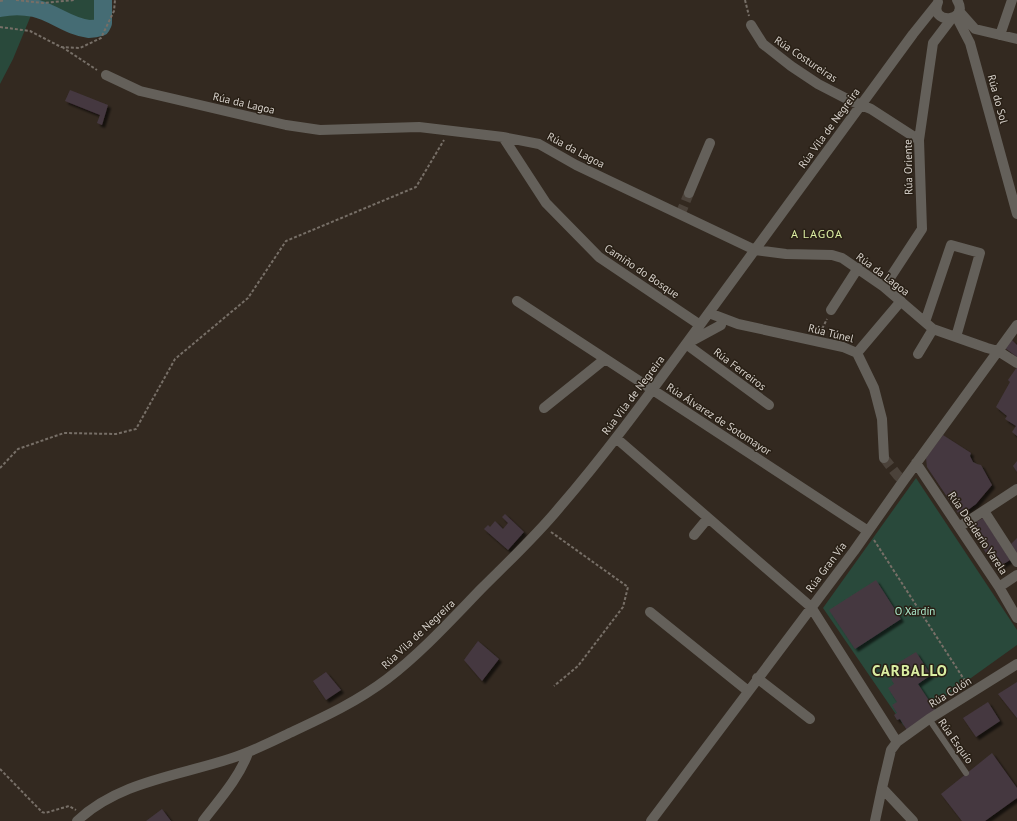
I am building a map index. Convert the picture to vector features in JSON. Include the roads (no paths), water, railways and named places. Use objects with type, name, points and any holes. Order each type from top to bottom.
[{"type":"street","name":"Rúa do Sol","points":[[952,16],[959,4],[957,0]]},
{"type":"street","name":"Rúa do Sol","points":[[938,2],[938,12],[952,16],[970,43],[1017,214]]},
{"type":"street","name":"Rúa Vila de Negreira","points":[[80,819],[93,807],[121,792],[142,784],[248,753],[341,708],[386,680],[451,621],[563,504],[616,438],[705,319],[860,105],[938,2]]},
{"type":"street","points":[[1000,35],[1013,4]]},
{"type":"street","points":[[921,23],[952,16],[975,29],[1017,39]]},
{"type":"street","name":"Rúa Oriente","points":[[884,287],[922,229],[919,140],[933,43],[952,16]]},
{"type":"street","name":"Rúa Costureiras","points":[[751,25],[763,44],[791,66],[818,84],[871,110],[919,140]]},
{"type":"street","name":"Rúa da Lagoa","points":[[106,75],[140,91],[286,125],[320,130],[419,127],[503,137],[539,144],[576,165],[755,250],[786,254],[832,255],[842,258],[884,287],[929,325],[956,337],[998,351],[1017,363]]},
{"type":"street","name":"Camiño do Bosque","points":[[503,137],[546,204],[599,258],[705,319]]},
{"type":"street","points":[[689,193],[710,144]]},
{"type":"street","points":[[918,354],[929,325],[951,245],[980,253],[956,337]]},
{"type":"street","points":[[831,310],[858,268]]},
{"type":"street","points":[[720,298],[725,313],[735,322]]},
{"type":"street","name":"Rúa Álvarez de Sotomayor","points":[[517,301],[868,531]]},
{"type":"street","points":[[857,353],[900,301]]},
{"type":"street","name":"Rúa Túnel","points":[[705,319],[722,325],[732,326],[735,322]]},
{"type":"street","name":"Rúa Túnel","points":[[705,319],[735,322],[843,347],[857,353],[874,388],[882,419],[884,458]]},
{"type":"street","name":"Rúa Vila de Negreira","points":[[686,344],[722,325]]},
{"type":"street","name":"Rúa Gran Vía","points":[[651,821],[757,678],[812,607],[1017,326]]},
{"type":"street","name":"Rúa Ferreiros","points":[[697,351],[698,337]]},
{"type":"street","name":"Rúa Ferreiros","points":[[686,344],[770,405]]},
{"type":"street","points":[[544,408],[605,359]]},
{"type":"street","points":[[616,438],[812,607],[897,742],[891,750],[875,821]]},
{"type":"street","name":"Rúa Desiderio Varela","points":[[916,463],[999,587],[1017,618]]},
{"type":"street","points":[[959,527],[1017,489]]},
{"type":"street","points":[[984,510],[1017,562]]},
{"type":"street","points":[[694,535],[708,518]]},
{"type":"street","points":[[999,587],[1017,575]]},
{"type":"street","points":[[650,612],[748,691]]},
{"type":"street","name":"Rúa Colón","points":[[897,742],[928,719],[1017,664]]},
{"type":"street","points":[[757,678],[810,719]]},
{"type":"street","points":[[202,821],[233,780],[243,765],[248,753]]},
{"type":"street","points":[[882,788],[913,821]]},
{"type":"lane","name":"Rúa Esquío","points":[[928,719],[966,774]]},
{"type":"waterway","points":[[0,8],[17,6],[34,8],[68,23],[82,28],[91,29],[101,27],[103,23],[103,0]]},
{"type":"tunnel","points":[[680,215],[689,193]]},
{"type":"tunnel","points":[[884,458],[898,476],[904,480]]},
{"type":"district","name":"A LAGOA","points":[[817,233]]},
{"type":"district","name":"CARBALLO","points":[[910,670]]},
{"type":"park label","name":"O Xardín","points":[[915,611]]}]
